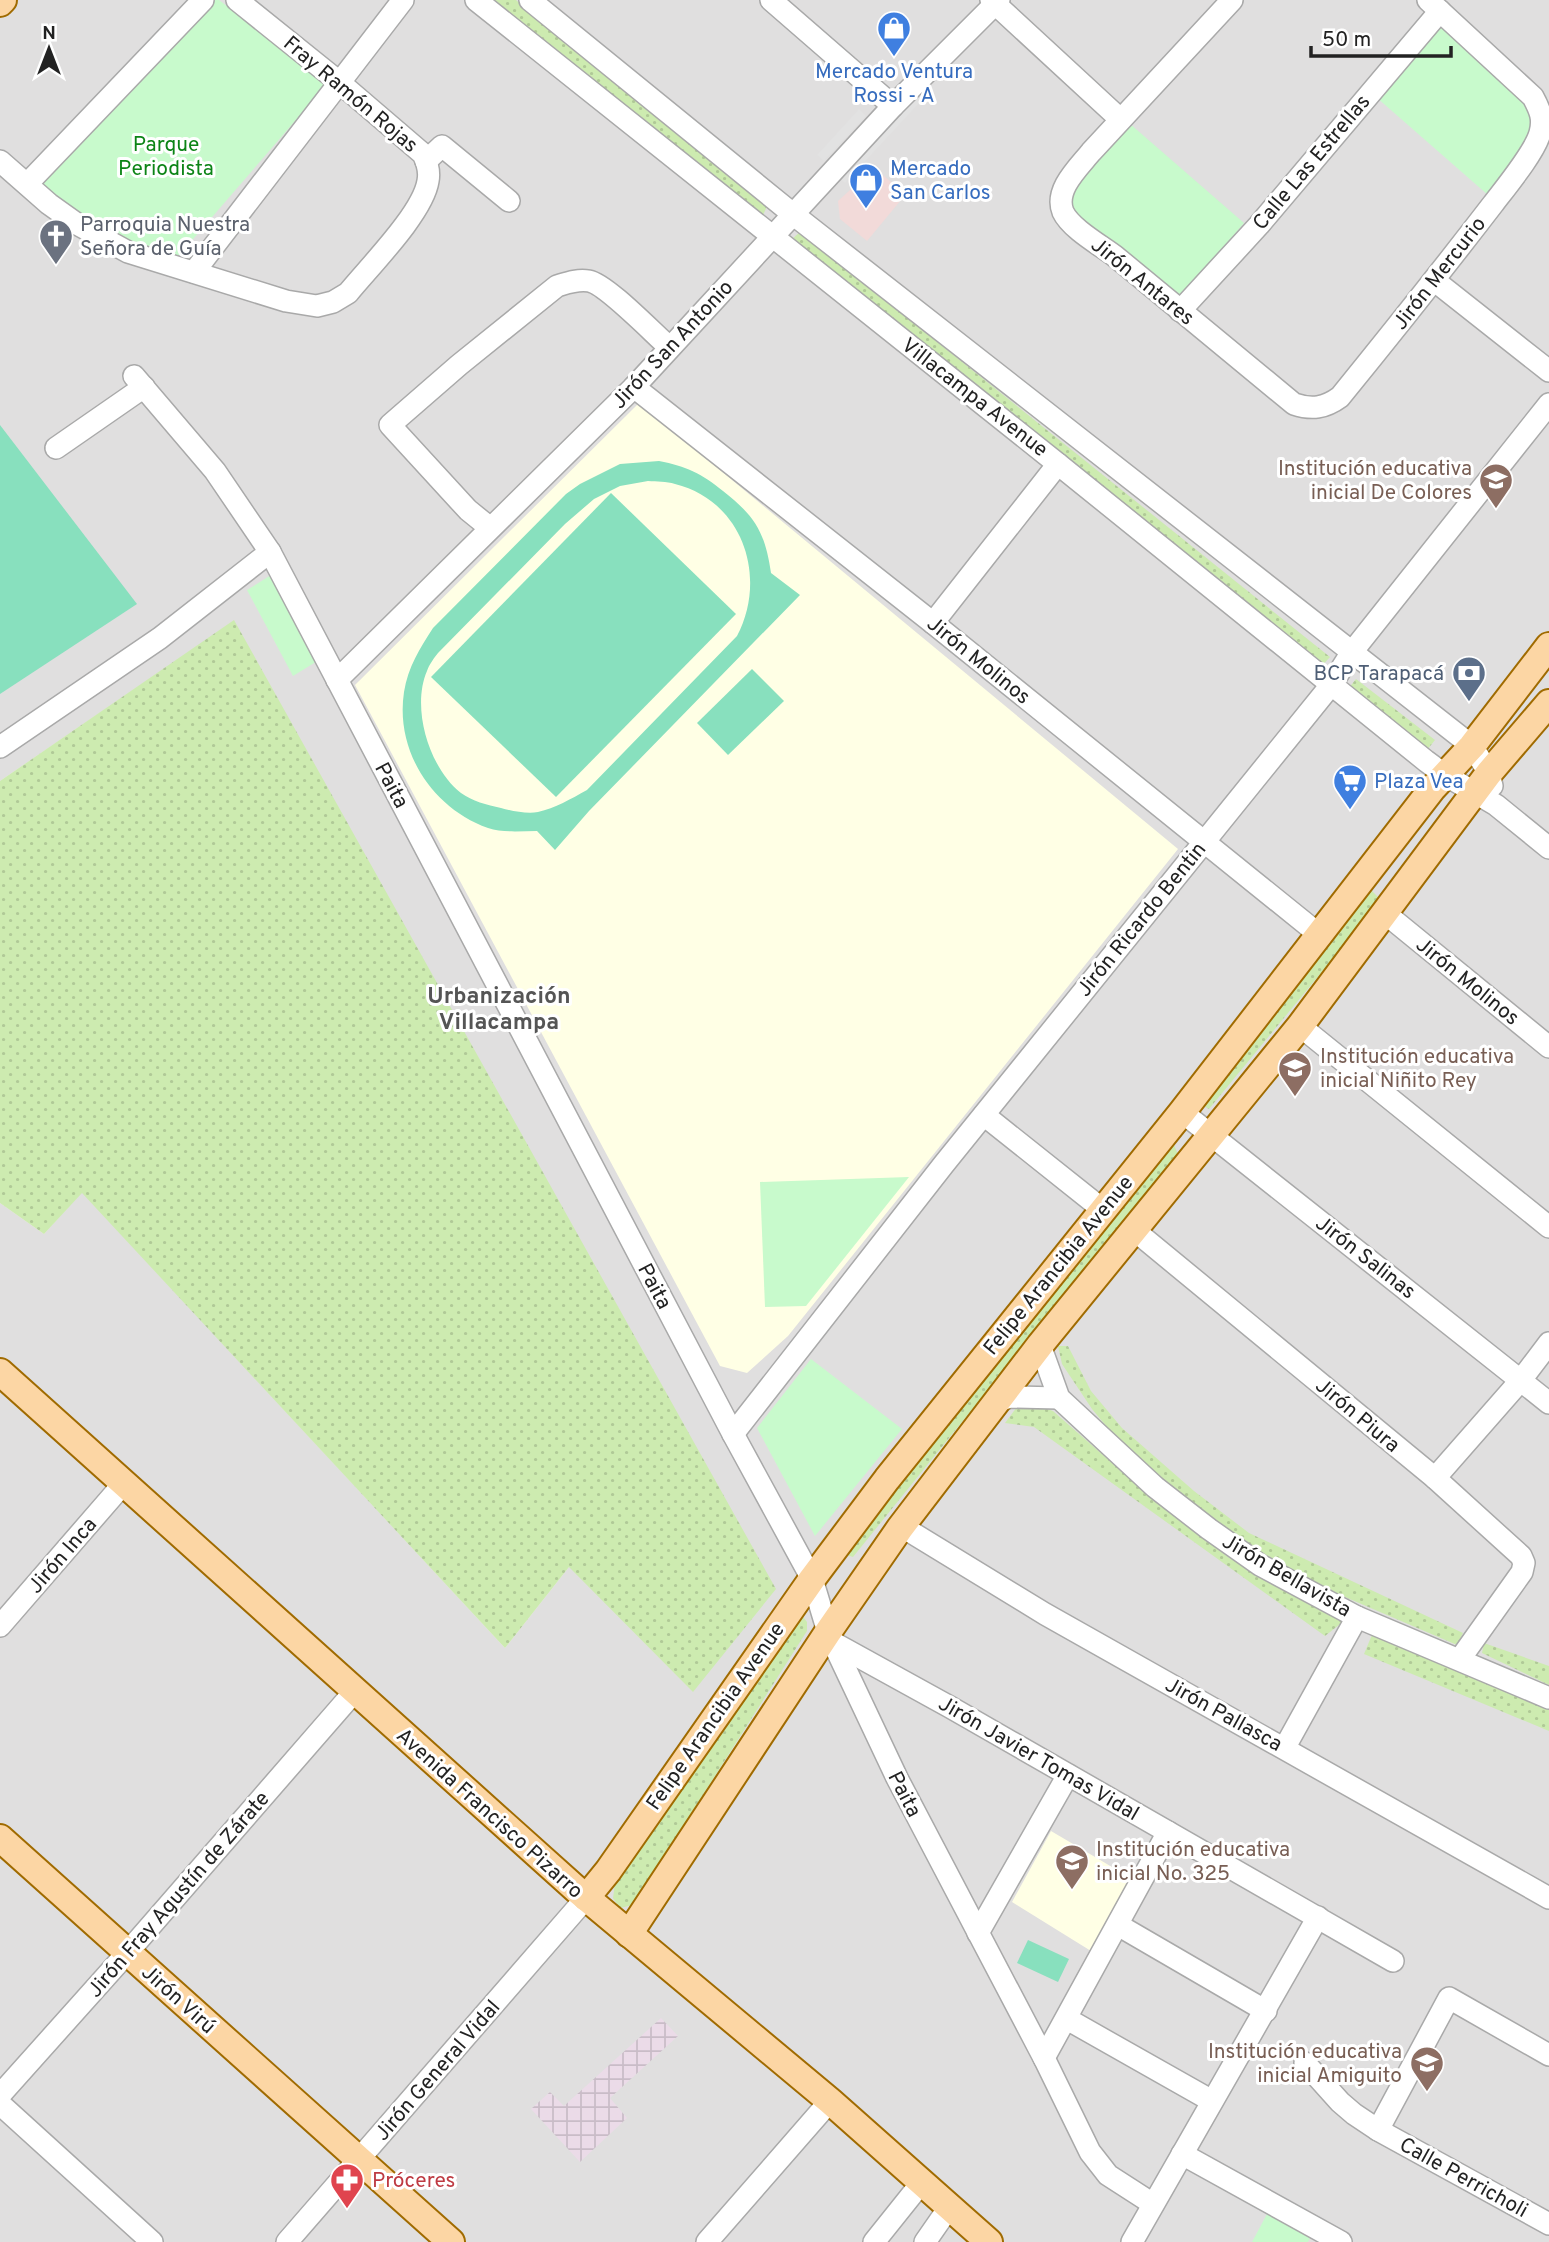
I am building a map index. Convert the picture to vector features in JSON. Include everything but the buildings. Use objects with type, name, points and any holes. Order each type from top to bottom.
[{"type":"main road","name":"Felipe Arancibia Avenue","points":[[586,1898],[608,1871],[812,1579],[887,1479],[1182,1112],[1549,646]]},
{"type":"main road","name":"Felipe Arancibia Avenue","points":[[629,1934],[830,1637],[901,1526],[1040,1345],[1300,1026],[1386,914],[1487,790],[1549,703]]},
{"type":"main road","name":"Avenida Francisco Pizarro","points":[[0,1372],[586,1898],[830,2101],[989,2242]]},
{"type":"main road","name":"Jirón Virú","points":[[0,1838],[451,2242]]},
{"type":"street","points":[[27,184],[203,0]]},
{"type":"street","name":"Fray Ramón Rojas","points":[[194,272],[286,301],[317,306],[333,302],[348,293],[420,205],[428,182],[423,154],[237,0]]},
{"type":"street","points":[[0,161],[77,224],[128,252],[194,272],[403,0]]},
{"type":"street","name":"Villacampa Avenue","points":[[477,0],[1445,775],[1487,790]]},
{"type":"street","name":"Villacampa Avenue","points":[[530,0],[794,215],[1472,746],[1487,790]]},
{"type":"street","points":[[771,0],[893,106]]},
{"type":"street","name":"Jirón Antares","points":[[1232,0],[1120,119],[1070,177],[1062,192],[1063,212],[1072,224],[1294,404],[1318,408]]},
{"type":"street","points":[[995,1],[1120,119]]},
{"type":"street","name":"Jirón San Antonio","points":[[337,680],[489,527],[634,387],[893,106],[995,1]]},
{"type":"street","name":"Jirón Mercurio","points":[[1318,408],[1329,406],[1340,397],[1435,281],[1540,136],[1541,112],[1533,97],[1434,5]]},
{"type":"street","name":"Calle Las Estrellas","points":[[1180,311],[1259,225],[1434,5]]},
{"type":"street","points":[[426,161],[442,146],[509,201]]},
{"type":"street","points":[[489,527],[468,510],[390,425],[557,286],[573,280],[591,281],[606,290],[669,347]]},
{"type":"street","points":[[1435,281],[1549,371]]},
{"type":"street","name":"Paita","points":[[56,448],[139,381],[215,471],[270,552],[733,1434],[812,1579],[830,1637],[897,1778],[1097,2162],[1108,2175],[1153,2204]]},
{"type":"street","name":"Jirón Molinos","points":[[634,387],[933,623],[1321,936]]},
{"type":"street","name":"Jirón Ricardo Bentin","points":[[733,1434],[984,1115],[1331,685],[1352,652],[1549,404]]},
{"type":"street","points":[[933,623],[1058,464]]},
{"type":"street","points":[[0,747],[160,638],[270,552]]},
{"type":"street","points":[[1487,790],[1549,848]]},
{"type":"street","name":"Jirón Molinos","points":[[1386,914],[1549,1048]]},
{"type":"street","points":[[1300,1026],[1549,1227]]},
{"type":"street","name":"Jirón Salinas","points":[[1182,1112],[1549,1403]]},
{"type":"street","points":[[984,1115],[1102,1209]]},
{"type":"street","name":"Jirón Piura","points":[[1134,1230],[1435,1478],[1521,1556],[1524,1563],[1522,1572],[1460,1659]]},
{"type":"street","points":[[1435,1478],[1521,1380],[1549,1343]]},
{"type":"street","name":"Jirón Bellavista","points":[[1040,1345],[1059,1398],[1155,1487],[1209,1530],[1260,1564],[1357,1617],[1549,1698]]},
{"type":"street","points":[[995,1402],[1010,1397],[1059,1398]]},
{"type":"street","name":"Jirón Inca","points":[[0,1626],[124,1483]]},
{"type":"street","name":"Jirón Pallasca","points":[[901,1526],[1045,1614],[1549,1898]]},
{"type":"street","points":[[1284,1747],[1357,1617]]},
{"type":"street","name":"Jirón Javier Tomas Vidal","points":[[830,1637],[1393,1961]]},
{"type":"street","name":"Jirón Fray Agustín de Zárate","points":[[0,2095],[354,1692]]},
{"type":"street","points":[[978,1933],[1069,1776]]},
{"type":"street","points":[[1044,2058],[1168,1832]]},
{"type":"street","name":"Jirón General Vidal","points":[[286,2242],[586,1898]]},
{"type":"street","points":[[1132,2242],[1318,1917]]},
{"type":"street","points":[[1118,1925],[1266,2011]]},
{"type":"street","points":[[1378,2130],[1451,1997],[1549,2055]]},
{"type":"street","points":[[1067,2019],[1212,2101]]},
{"type":"street","name":"Calle Perricholi","points":[[1306,2063],[1340,2102],[1378,2130],[1549,2224]]},
{"type":"street","points":[[707,2242],[830,2101]]},
{"type":"street","points":[[0,2104],[152,2242]]},
{"type":"street","points":[[1182,2154],[1341,2242]]},
{"type":"street","points":[[874,2242],[922,2182]]},
{"type":"street","points":[[925,2242],[950,2206]]},
{"type":"shaded area","points":[[0,0],[1549,0],[1549,2242],[0,2242],[0,1203],[44,1234],[82,1192],[505,1648],[569,1567],[234,621],[0,781]]},
{"type":"shaded area","points":[[914,91],[923,99],[845,183],[835,174]]},
{"type":"shaded area","points":[[859,109],[866,116],[824,161],[817,155]]},
{"type":"shaded area","name":"Mercado San Carlos","points":[[874,168],[906,194],[867,241],[840,219],[838,201]]},
{"type":"shaded area","points":[[639,403],[1178,849],[788,1336],[747,1373],[720,1366],[355,685]]},
{"type":"shaded area","name":"Institución educativa inicial No. 325","points":[[1051,1831],[1134,1880],[1091,1951],[1012,1902]]},
{"type":"shaded area","points":[[661,2018],[678,2036],[610,2098],[627,2118],[580,2162],[531,2109],[550,2092],[564,2106]]},
{"type":"green space","name":"Parque Periodista","points":[[219,0],[327,84],[175,260],[84,223],[39,183],[207,2]]},
{"type":"green space","points":[[494,0],[516,0],[767,206],[761,220]]},
{"type":"green space","points":[[1445,27],[1529,99],[1534,135],[1488,195],[1376,97],[1437,28]]},
{"type":"green space","points":[[1129,123],[1244,223],[1182,296],[1173,295],[1071,216],[1067,193]]},
{"type":"green space","points":[[800,232],[1330,657],[1320,668],[791,240]]},
{"type":"green space","points":[[0,425],[137,604],[0,694]]},
{"type":"green space","points":[[659,461],[669,463],[693,471],[715,485],[734,500],[757,526],[771,573],[800,595],[589,811],[555,850],[537,831],[494,830],[468,819],[434,792],[412,756],[405,735],[404,692],[419,650],[433,628],[566,494],[620,464]],"holes":[[[648,481],[672,483],[698,493],[718,507],[733,524],[743,544],[749,566],[750,590],[746,613],[737,636],[587,790],[557,806],[534,813],[496,807],[465,796],[440,769],[426,736],[421,702],[430,664],[565,524],[594,499],[620,486]]]},
{"type":"green space","points":[[611,493],[736,614],[556,797],[431,677]]},
{"type":"green space","points":[[271,575],[319,660],[293,676],[247,590]]},
{"type":"green space","points":[[234,620],[776,1589],[693,1692],[569,1567],[505,1648],[82,1193],[44,1234],[0,1203],[0,781]]},
{"type":"green space","points":[[752,669],[784,701],[728,755],[697,723]]},
{"type":"green space","points":[[1356,679],[1435,740],[1427,750],[1348,689]]},
{"type":"green space","points":[[1370,889],[1381,900],[1209,1109],[1200,1104]]},
{"type":"green space","points":[[1173,1143],[1178,1154],[853,1557],[847,1555],[848,1546]]},
{"type":"green space","points":[[909,1177],[806,1306],[765,1307],[760,1182]]},
{"type":"green space","points":[[1058,1346],[1068,1346],[1091,1391],[1122,1428],[1194,1491],[1249,1533],[1463,1633],[1457,1645],[1296,1576],[1179,1500],[1121,1444],[1092,1409],[1062,1364]]},
{"type":"green space","points":[[811,1359],[902,1429],[815,1536],[757,1428]]},
{"type":"green space","points":[[1022,1400],[1053,1411],[1135,1483],[1228,1557],[1344,1621],[1325,1636],[1034,1427],[1005,1423]]},
{"type":"green space","points":[[800,1613],[807,1622],[807,1631],[633,1905],[620,1908],[613,1898],[615,1883]]},
{"type":"green space","points":[[1374,1630],[1549,1703],[1549,1731],[1364,1654]]},
{"type":"green space","points":[[1484,1643],[1549,1666],[1549,1685],[1482,1653]]},
{"type":"green space","points":[[1028,1940],[1069,1959],[1058,1982],[1017,1963]]},
{"type":"green space","points":[[1267,2214],[1310,2238],[1308,2242],[1252,2242]]},
{"type":"place","name":"Mercado Ventura Rossi - A","points":[[894,58]]},
{"type":"place","name":"Mercado San Carlos","points":[[866,210]]},
{"type":"place","name":"Parroquia Nuestra Señora de Guía","points":[[56,266]]},
{"type":"place","name":"Institución educativa inicial De Colores","points":[[1496,510]]},
{"type":"place","name":"BCP Tarapacá","points":[[1469,703]]},
{"type":"place","name":"Plaza Vea","points":[[1350,811]]},
{"type":"place","name":"Institución educativa inicial Niñito Rey","points":[[1295,1098]]},
{"type":"place","name":"Institución educativa inicial No. 325","points":[[1072,1891]]},
{"type":"place","name":"Institución educativa inicial Amiguito","points":[[1427,2093]]},
{"type":"place","name":"Próceres","points":[[347,2210]]},
{"type":"district","name":"Urbanización Villacampa","points":[[499,1008]]}]
